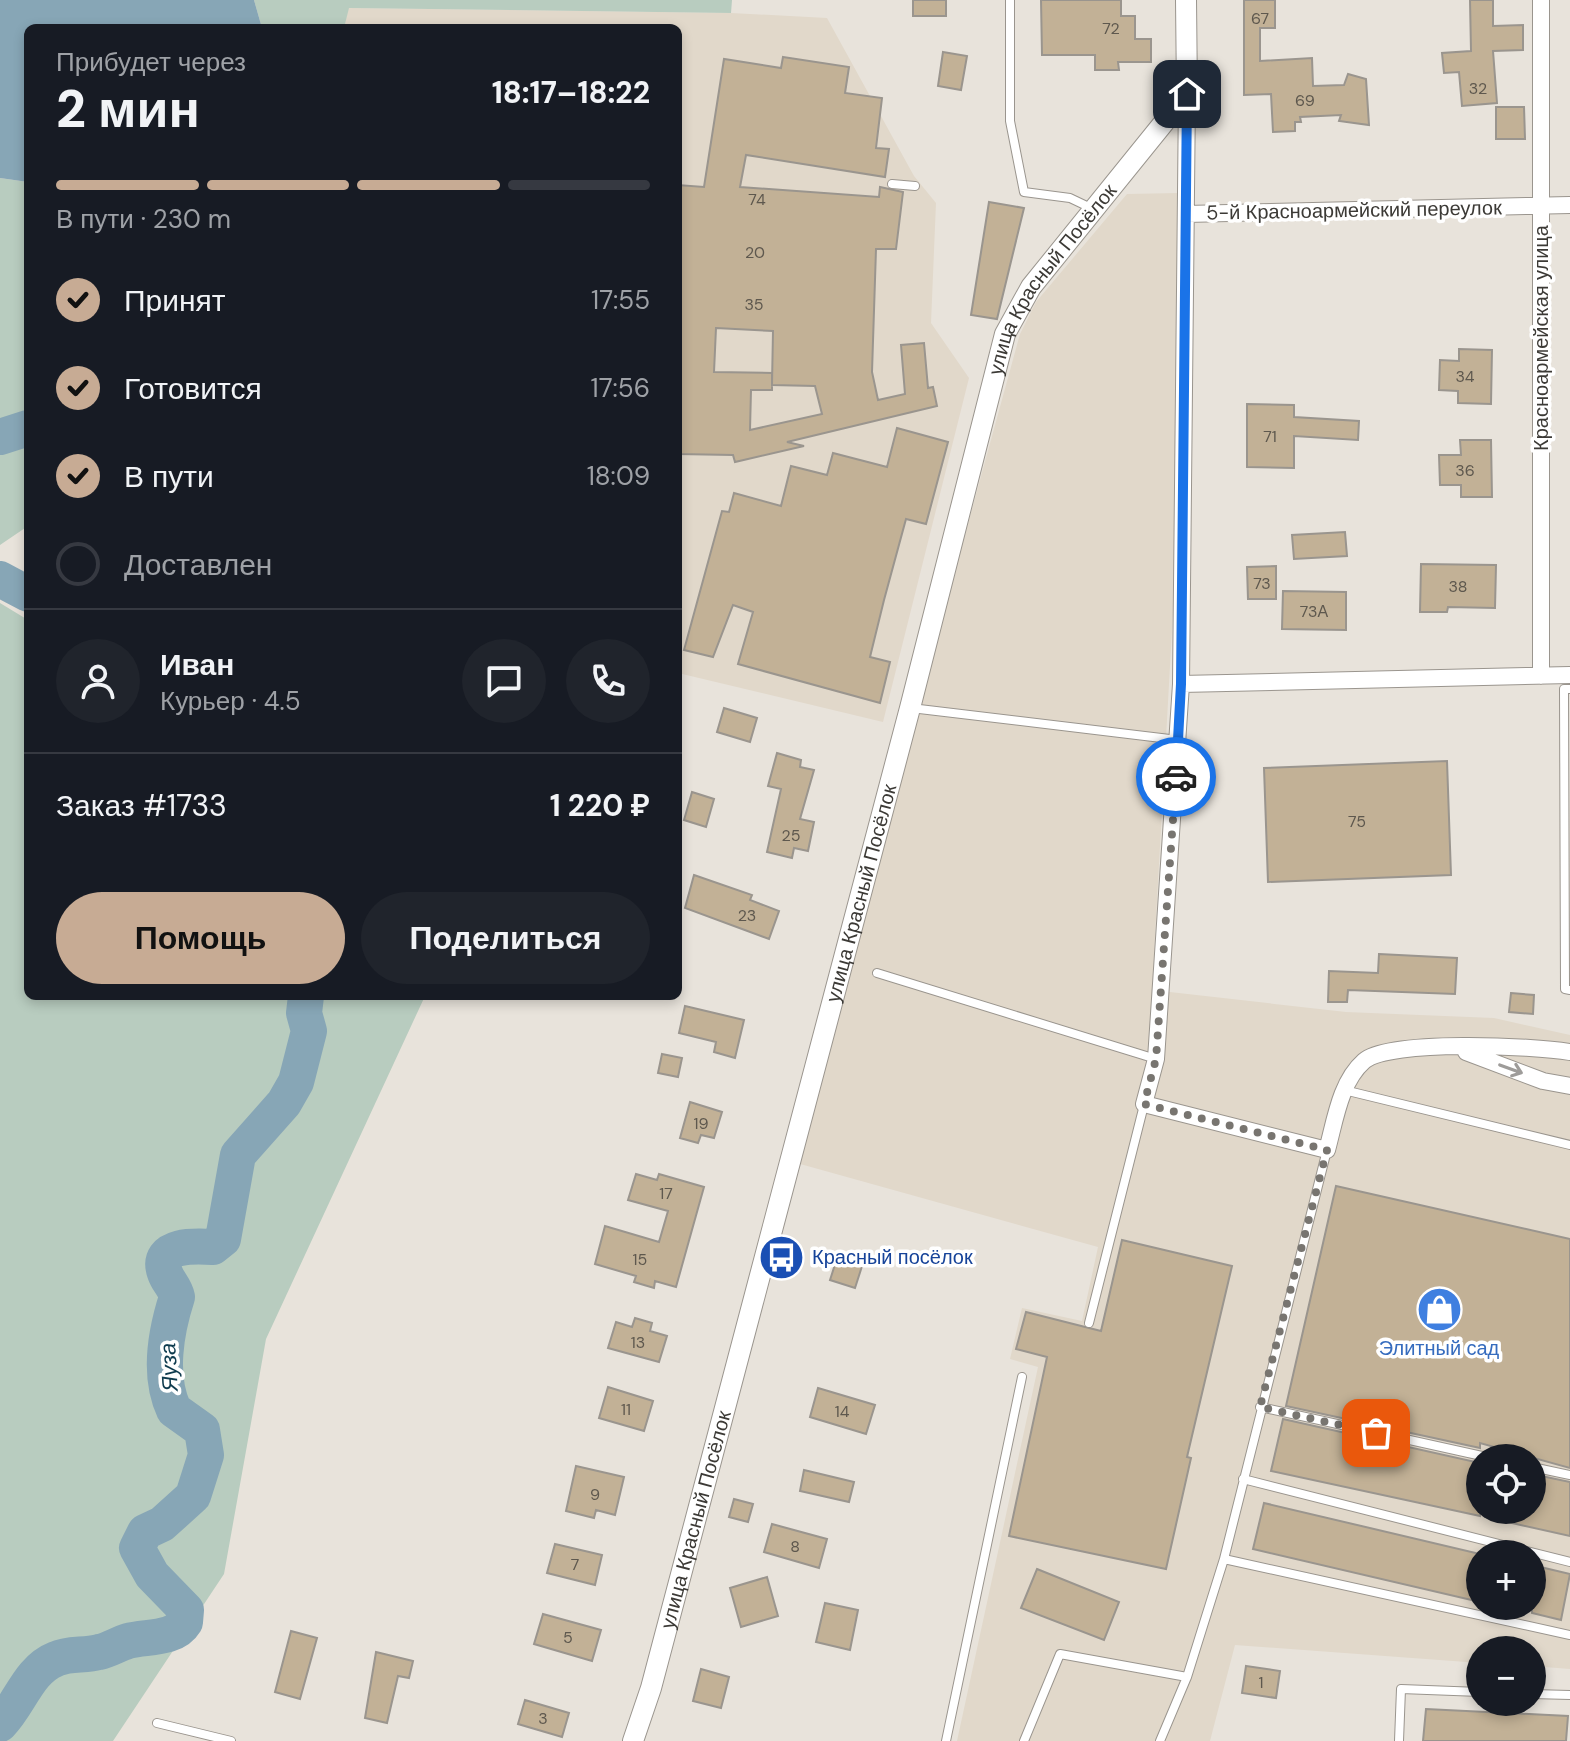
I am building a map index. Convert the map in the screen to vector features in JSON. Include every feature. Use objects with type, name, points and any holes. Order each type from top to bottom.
[{"type":"street","points":[[1186,0],[1181,684],[1156,1059],[1144,1104],[1327,1150],[1343,1090],[1365,1059],[1407,1048],[1570,1052]]},
{"type":"street","name":"Красноармейская улица","points":[[1541,0],[1541,676]]},
{"type":"street","name":"улица Красный Посёлок","points":[[633,1741],[651,1688],[910,708],[1005,334],[1031,287],[1187,94]]},
{"type":"street","name":"5-й Красноармейский переулок","points":[[1186,214],[1570,205]]},
{"type":"street","points":[[1181,684],[1570,675]]},
{"type":"street","points":[[1453,1047],[1543,1081],[1570,1086]]},
{"type":"lane","points":[[1010,0],[1010,121],[1024,192],[1070,198],[1095,211]]},
{"type":"lane","points":[[892,184],[915,186]]},
{"type":"lane","points":[[1570,689],[1564,689],[1565,989],[1570,990]]},
{"type":"lane","points":[[910,708],[1178,740]]},
{"type":"lane","points":[[877,973],[1156,1059]]},
{"type":"lane","points":[[1343,1090],[1570,1145]]},
{"type":"lane","points":[[1089,1323],[1144,1104]]},
{"type":"lane","points":[[1160,1741],[1187,1677],[1224,1559],[1327,1150]]},
{"type":"lane","points":[[946,1741],[1022,1377]]},
{"type":"lane","points":[[1260,1407],[1466,1452]]},
{"type":"lane","points":[[1546,1470],[1570,1475]]},
{"type":"lane","points":[[1243,1479],[1570,1562]]},
{"type":"lane","points":[[1224,1559],[1570,1635]]},
{"type":"lane","points":[[1024,1741],[1060,1654],[1187,1677]]},
{"type":"lane","points":[[1399,1741],[1401,1689],[1466,1691]]},
{"type":"lane","points":[[1546,1694],[1570,1695]]},
{"type":"lane","points":[[157,1723],[231,1741]]},
{"type":"shaded area","points":[[348,8],[731,13],[827,18],[914,176],[936,203],[931,323],[969,378],[883,722],[682,674],[682,24],[345,24]]},
{"type":"shaded area","points":[[1178,193],[1173,612],[1152,990],[1346,1012],[1494,1018],[1570,1035],[1570,1669],[1546,1667],[1546,1636],[1466,1636],[1466,1662],[1235,1645],[1210,1741],[957,1741],[1038,1367],[1010,1359],[1022,1308],[1082,1321],[1098,1247],[793,1162],[1020,334],[1036,302],[1127,194]]},
{"type":"green space","points":[[254,0],[732,0],[731,13],[349,8],[345,24],[261,24]]},
{"type":"green space","points":[[0,178],[24,181],[24,415],[0,424]]},
{"type":"green space","points":[[24,444],[24,529],[0,545],[0,450]]},
{"type":"green space","points":[[0,603],[24,618],[24,1000],[423,1000],[266,1339],[224,1574],[113,1741],[0,1741]]},
{"type":"water","points":[[0,0],[254,0],[261,24],[24,24],[24,181],[0,178]]},
{"type":"building","points":[[913,0],[946,0],[946,16],[913,16]]},
{"type":"building","points":[[1041,0],[1121,0],[1121,16],[1135,16],[1135,39],[1151,39],[1151,62],[1118,62],[1119,70],[1095,70],[1095,55],[1042,55]]},
{"type":"building","points":[[1244,0],[1275,0],[1275,28],[1260,28],[1260,61],[1312,58],[1313,86],[1344,85],[1348,74],[1366,79],[1369,125],[1339,121],[1341,115],[1300,117],[1301,122],[1295,122],[1295,131],[1273,132],[1271,94],[1244,95]]},
{"type":"building","points":[[1470,0],[1493,0],[1493,26],[1523,25],[1523,50],[1493,51],[1497,103],[1462,106],[1459,72],[1444,73],[1442,53],[1471,51]]},
{"type":"building","points":[[943,52],[967,56],[961,90],[938,86]]},
{"type":"building","points":[[783,57],[849,67],[845,93],[882,98],[876,148],[889,149],[885,177],[746,155],[740,187],[879,197],[880,187],[903,192],[896,249],[876,249],[872,372],[878,400],[905,394],[901,345],[924,343],[928,388],[933,387],[937,406],[787,442],[804,446],[735,462],[733,455],[682,454],[682,185],[704,187],[724,59],[781,68]],"holes":[[[716,328],[773,331],[772,385],[772,373],[714,372]],[[772,385],[815,386],[822,414],[750,430],[751,390],[772,390]]]},
{"type":"building","points":[[1496,107],[1524,107],[1525,139],[1496,139]]},
{"type":"building","points":[[989,202],[1024,208],[997,319],[971,315]]},
{"type":"building","points":[[1459,349],[1492,350],[1491,404],[1458,403],[1458,391],[1439,390],[1440,360],[1459,361]]},
{"type":"building","points":[[1247,404],[1294,405],[1294,417],[1359,421],[1358,440],[1294,436],[1294,468],[1247,467]]},
{"type":"building","points":[[897,428],[948,442],[926,524],[906,519],[884,600],[870,657],[890,662],[880,703],[738,664],[753,612],[733,605],[713,657],[684,650],[722,511],[729,512],[734,493],[781,506],[791,466],[827,475],[833,453],[887,467]]},
{"type":"building","points":[[1460,440],[1491,440],[1492,497],[1461,497],[1461,485],[1440,485],[1439,455],[1461,455]]},
{"type":"building","points":[[1345,532],[1347,556],[1294,559],[1292,535]]},
{"type":"building","points":[[1421,564],[1496,565],[1495,608],[1448,607],[1447,612],[1420,612]]},
{"type":"building","points":[[1276,566],[1276,599],[1248,599],[1247,567]]},
{"type":"building","points":[[1283,591],[1346,592],[1346,630],[1282,629]]},
{"type":"building","points":[[724,708],[757,718],[750,742],[717,732]]},
{"type":"building","points":[[777,753],[801,760],[800,767],[814,770],[800,819],[814,822],[808,851],[794,848],[792,858],[767,852],[781,789],[768,786]]},
{"type":"building","points":[[1447,761],[1451,875],[1268,882],[1264,768]]},
{"type":"building","points":[[692,792],[714,799],[706,827],[684,820]]},
{"type":"building","points":[[694,875],[752,895],[750,900],[779,911],[769,939],[685,908]]},
{"type":"building","points":[[1379,954],[1457,958],[1455,994],[1348,990],[1347,1002],[1328,1002],[1329,971],[1378,973]]},
{"type":"building","points":[[1511,993],[1534,995],[1533,1014],[1509,1012]]},
{"type":"building","points":[[685,1006],[744,1020],[735,1058],[714,1052],[716,1042],[679,1033]]},
{"type":"building","points":[[662,1054],[682,1058],[678,1077],[658,1073]]},
{"type":"building","points":[[690,1102],[722,1112],[714,1138],[701,1135],[698,1143],[680,1138]]},
{"type":"building","points":[[636,1174],[657,1180],[659,1174],[704,1187],[676,1287],[655,1281],[654,1288],[634,1282],[636,1276],[595,1264],[605,1226],[659,1242],[668,1211],[628,1200]]},
{"type":"building","name":"Элитный сад","points":[[1336,1186],[1570,1239],[1570,1468],[1546,1461],[1546,1444],[1466,1445],[1286,1406]]},
{"type":"building","points":[[1122,1240],[1232,1266],[1187,1457],[1191,1458],[1166,1569],[1009,1536],[1047,1357],[1016,1349],[1026,1312],[1101,1331]]},
{"type":"building","points":[[839,1252],[864,1260],[855,1288],[830,1280]]},
{"type":"building","points":[[635,1318],[652,1323],[650,1331],[667,1336],[659,1362],[608,1348],[616,1322],[632,1327]]},
{"type":"building","points":[[608,1387],[653,1401],[644,1431],[599,1418]]},
{"type":"building","points":[[818,1388],[875,1405],[866,1434],[810,1417]]},
{"type":"building","points":[[1283,1419],[1466,1460],[1466,1513],[1271,1471]]},
{"type":"building","points":[[576,1466],[624,1477],[615,1515],[596,1510],[594,1518],[566,1511]]},
{"type":"building","points":[[804,1470],[854,1482],[849,1502],[800,1491]]},
{"type":"building","points":[[1546,1477],[1570,1482],[1570,1536],[1516,1524],[1546,1524]]},
{"type":"building","points":[[734,1499],[753,1504],[748,1522],[729,1517]]},
{"type":"building","points":[[1264,1503],[1466,1551],[1466,1599],[1253,1549]]},
{"type":"building","points":[[772,1524],[827,1539],[819,1568],[764,1552]]},
{"type":"building","points":[[555,1544],[602,1555],[595,1585],[547,1573]]},
{"type":"building","points":[[1546,1568],[1570,1574],[1561,1620],[1546,1616]]},
{"type":"building","points":[[1037,1569],[1119,1602],[1104,1640],[1021,1608]]},
{"type":"building","points":[[767,1577],[778,1616],[741,1627],[730,1588]]},
{"type":"building","points":[[825,1603],[858,1610],[850,1650],[816,1642]]},
{"type":"building","points":[[543,1614],[601,1630],[592,1661],[534,1644]]},
{"type":"building","points":[[291,1631],[317,1638],[300,1699],[275,1692]]},
{"type":"building","points":[[376,1652],[413,1661],[409,1678],[398,1676],[387,1723],[365,1718]]},
{"type":"building","points":[[1246,1666],[1280,1671],[1276,1698],[1242,1693]]},
{"type":"building","points":[[701,1669],[729,1677],[721,1708],[693,1701]]},
{"type":"building","points":[[525,1700],[569,1713],[562,1737],[518,1724]]},
{"type":"building","points":[[1426,1709],[1466,1711],[1466,1716],[1568,1716],[1566,1741],[1423,1741]]},
{"type":"waterway","name":"Яуза","points":[[0,437],[24,429]]},
{"type":"waterway","name":"Яуза","points":[[0,579],[24,592]]},
{"type":"waterway","name":"Яуза","points":[[0,1724],[31,1679],[46,1664],[61,1657],[94,1653],[128,1641],[167,1635],[185,1622],[186,1610],[152,1575],[137,1548],[145,1532],[162,1524],[193,1496],[206,1455],[202,1430],[174,1410],[169,1397],[165,1354],[177,1297],[163,1263],[171,1251],[213,1247],[223,1239],[238,1155],[284,1103],[296,1082],[309,1031],[304,1013],[306,1000]]},
{"type":"way so far","points":[[1176,777],[1156,1059],[1144,1104],[1327,1150],[1260,1407],[1376,1433]]},
{"type":"place","name":"Красный посёлок","points":[[781,1257]]},
{"type":"place","name":"Элитный сад","points":[[1439,1309]]},
{"type":"route","points":[[1176,777],[1181,684],[1187,94]]}]
